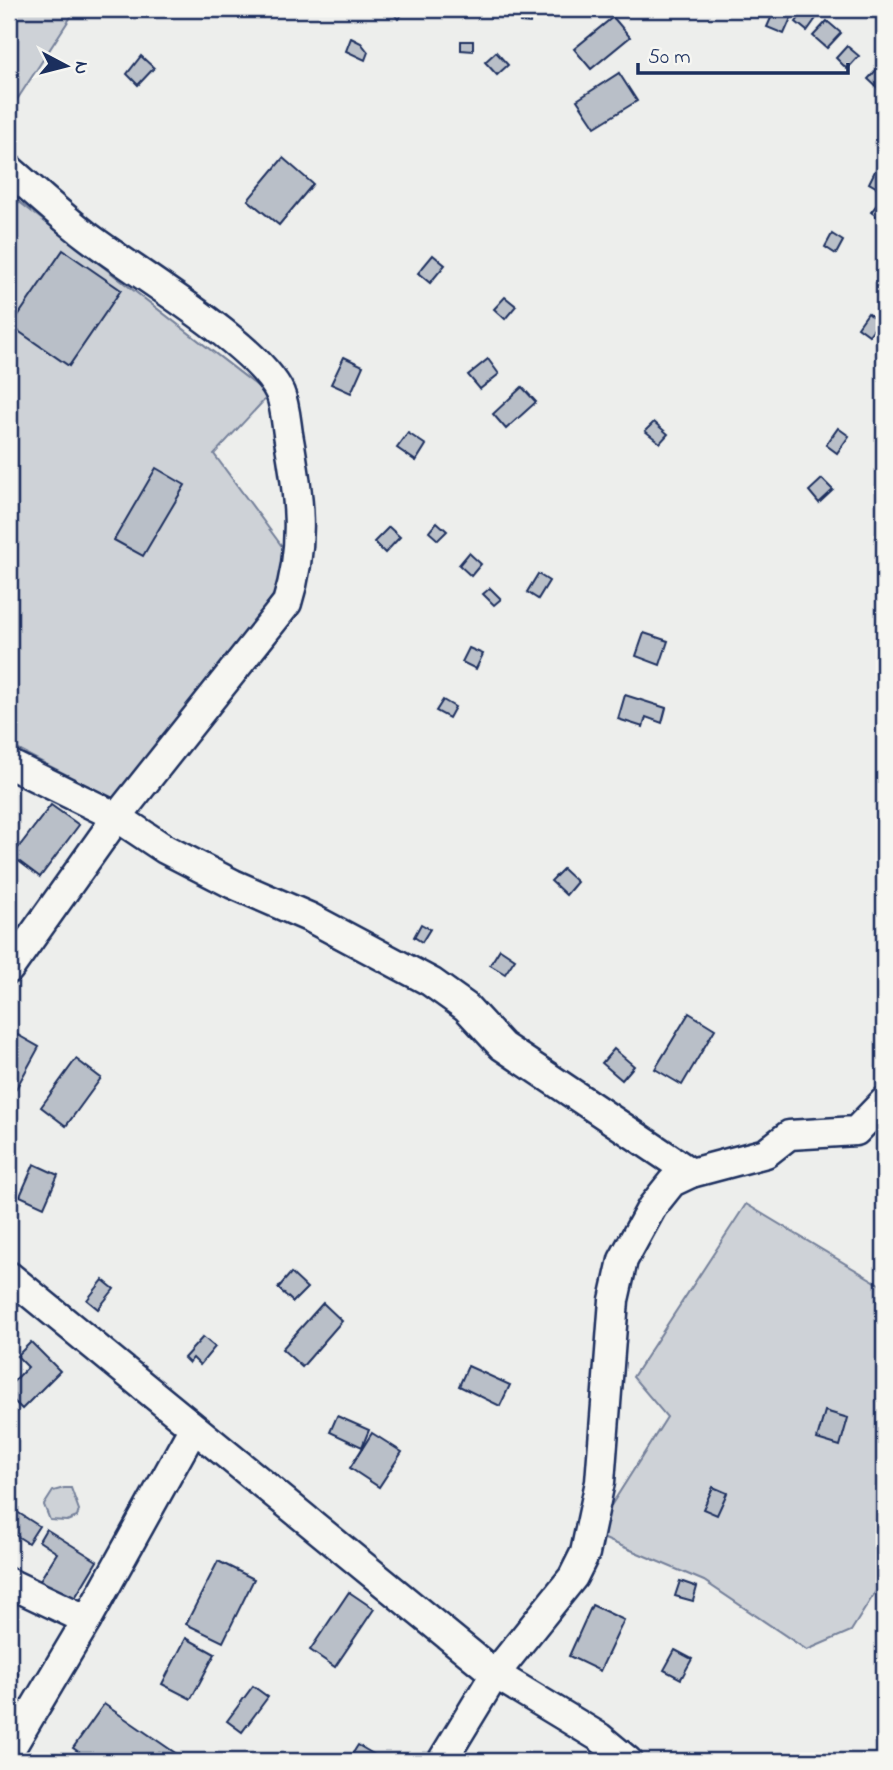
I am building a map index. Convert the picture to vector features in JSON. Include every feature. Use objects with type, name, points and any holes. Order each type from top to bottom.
[{"type":"street","points":[[9,169],[86,234],[218,330],[264,370],[280,393],[295,469],[300,543],[298,569],[287,603],[117,817],[9,969]]},
{"type":"street","points":[[9,764],[117,817],[188,860],[312,918],[431,982],[466,1007],[502,1046],[691,1173]]},
{"type":"street","points":[[442,1761],[495,1674],[573,1577],[585,1553],[594,1522],[600,1482],[614,1300],[623,1260],[652,1206],[672,1182],[691,1173],[766,1153],[789,1135],[856,1131],[884,1102]]},
{"type":"street","points":[[9,1276],[495,1674],[599,1737],[628,1761]]},
{"type":"street","points":[[9,1751],[87,1620],[193,1429]]},
{"type":"street","points":[[9,1583],[87,1620]]},
{"type":"shaded area","points":[[9,9],[76,9],[9,112]]},
{"type":"shaded area","points":[[9,194],[269,395],[214,454],[295,564],[125,805],[9,745]]},
{"type":"shaded area","points":[[746,1204],[884,1287],[884,1534],[875,1547],[881,1583],[851,1631],[807,1650],[704,1581],[593,1534],[667,1417],[633,1377]]},
{"type":"shaded area","points":[[71,1488],[79,1510],[77,1517],[67,1521],[50,1520],[44,1505],[53,1491]]},
{"type":"building","points":[[251,9],[267,9],[263,17]]},
{"type":"building","points":[[390,9],[407,9],[398,19]]},
{"type":"building","points":[[521,9],[532,10],[530,23],[520,22]]},
{"type":"building","points":[[806,9],[817,17],[807,31],[796,22]]},
{"type":"building","points":[[774,11],[791,18],[784,34],[767,27]]},
{"type":"building","points":[[613,17],[630,37],[591,69],[574,49]]},
{"type":"building","points":[[827,21],[841,33],[827,48],[813,36]]},
{"type":"building","points":[[351,38],[361,43],[368,52],[365,60],[346,51]]},
{"type":"building","points":[[461,41],[473,41],[473,51],[461,50]]},
{"type":"building","points":[[847,46],[859,56],[847,69],[836,58]]},
{"type":"building","points":[[496,52],[508,65],[497,75],[485,62]]},
{"type":"building","points":[[141,56],[154,68],[138,85],[127,74]]},
{"type":"building","points":[[881,65],[884,68],[883,93],[868,79]]},
{"type":"building","points":[[619,73],[637,101],[595,127],[577,100]]},
{"type":"building","points":[[283,158],[313,184],[279,225],[248,200]]},
{"type":"building","points":[[878,165],[884,168],[881,190],[869,183]]},
{"type":"building","points":[[879,202],[884,206],[884,212],[879,218],[871,212]]},
{"type":"building","points":[[832,234],[843,241],[836,254],[825,247]]},
{"type":"building","points":[[63,250],[121,290],[69,366],[11,326]]},
{"type":"building","points":[[433,255],[445,265],[430,283],[418,273]]},
{"type":"building","points":[[505,297],[516,306],[505,319],[494,309]]},
{"type":"building","points":[[868,313],[879,322],[869,335],[858,327]]},
{"type":"building","points":[[344,357],[363,366],[351,393],[331,384]]},
{"type":"building","points":[[488,359],[499,374],[480,389],[468,375]]},
{"type":"building","points":[[522,387],[536,402],[506,429],[493,414]]},
{"type":"building","points":[[654,422],[668,434],[660,443],[645,431]]},
{"type":"building","points":[[838,428],[849,436],[837,453],[826,445]]},
{"type":"building","points":[[408,433],[426,445],[416,461],[397,448]]},
{"type":"building","points":[[156,468],[185,485],[143,556],[114,540]]},
{"type":"building","points":[[822,479],[833,490],[819,503],[809,491]]},
{"type":"building","points":[[437,522],[447,531],[438,540],[429,532]]},
{"type":"building","points":[[389,527],[400,537],[385,553],[374,542]]},
{"type":"building","points":[[469,553],[481,564],[471,576],[459,565]]},
{"type":"building","points":[[538,574],[549,581],[538,599],[527,592]]},
{"type":"building","points":[[490,588],[501,599],[494,605],[483,594]]},
{"type":"building","points":[[644,633],[668,641],[660,665],[636,656]]},
{"type":"building","points":[[469,648],[483,654],[476,669],[462,662]]},
{"type":"building","points":[[625,695],[666,708],[662,723],[646,717],[643,727],[618,719]]},
{"type":"building","points":[[443,700],[455,707],[449,718],[436,711]]},
{"type":"building","points":[[51,805],[79,825],[40,877],[12,856]]},
{"type":"building","points":[[563,869],[577,882],[566,895],[551,881]]},
{"type":"building","points":[[421,924],[430,929],[422,942],[414,937]]},
{"type":"building","points":[[500,949],[515,959],[505,974],[490,965]]},
{"type":"building","points":[[689,1013],[715,1029],[682,1085],[655,1069]]},
{"type":"building","points":[[9,1030],[39,1047],[12,1096],[9,1095]]},
{"type":"building","points":[[614,1049],[634,1066],[622,1080],[602,1063]]},
{"type":"building","points":[[76,1059],[101,1078],[66,1126],[41,1107]]},
{"type":"building","points":[[34,1164],[58,1175],[44,1207],[20,1196]]},
{"type":"building","points":[[291,1273],[307,1288],[293,1302],[278,1288]]},
{"type":"building","points":[[103,1280],[114,1289],[98,1309],[87,1300]]},
{"type":"building","points":[[323,1303],[342,1321],[302,1367],[282,1349]]},
{"type":"building","points":[[9,1311],[19,1322],[9,1332]]},
{"type":"building","points":[[203,1337],[215,1347],[200,1365],[193,1358],[189,1363],[184,1358]]},
{"type":"building","points":[[31,1342],[60,1371],[22,1409],[9,1396],[9,1386],[28,1367],[17,1356]]},
{"type":"building","points":[[468,1366],[510,1385],[500,1406],[459,1386]]},
{"type":"building","points":[[825,1411],[848,1418],[840,1446],[817,1439]]},
{"type":"building","points":[[337,1416],[369,1430],[362,1447],[330,1432]]},
{"type":"building","points":[[372,1433],[402,1452],[379,1487],[350,1468]]},
{"type":"building","points":[[713,1487],[727,1493],[717,1515],[703,1509]]},
{"type":"building","points":[[14,1510],[39,1526],[28,1543],[9,1531],[9,1517]]},
{"type":"building","points":[[46,1529],[97,1561],[73,1601],[40,1580],[57,1553],[39,1541]]},
{"type":"building","points":[[218,1561],[254,1579],[223,1642],[186,1624]]},
{"type":"building","points":[[680,1581],[697,1587],[693,1601],[675,1596]]},
{"type":"building","points":[[349,1592],[374,1609],[335,1667],[310,1650]]},
{"type":"building","points":[[592,1605],[624,1620],[600,1671],[569,1656]]},
{"type":"building","points":[[186,1638],[215,1654],[191,1699],[162,1684]]},
{"type":"building","points":[[675,1650],[692,1659],[681,1679],[664,1670]]},
{"type":"building","points":[[9,1669],[18,1674],[9,1690]]},
{"type":"building","points":[[253,1686],[268,1697],[242,1732],[227,1721]]},
{"type":"building","points":[[104,1704],[187,1761],[92,1761],[73,1748]]},
{"type":"building","points":[[358,1745],[385,1761],[348,1761]]}]
